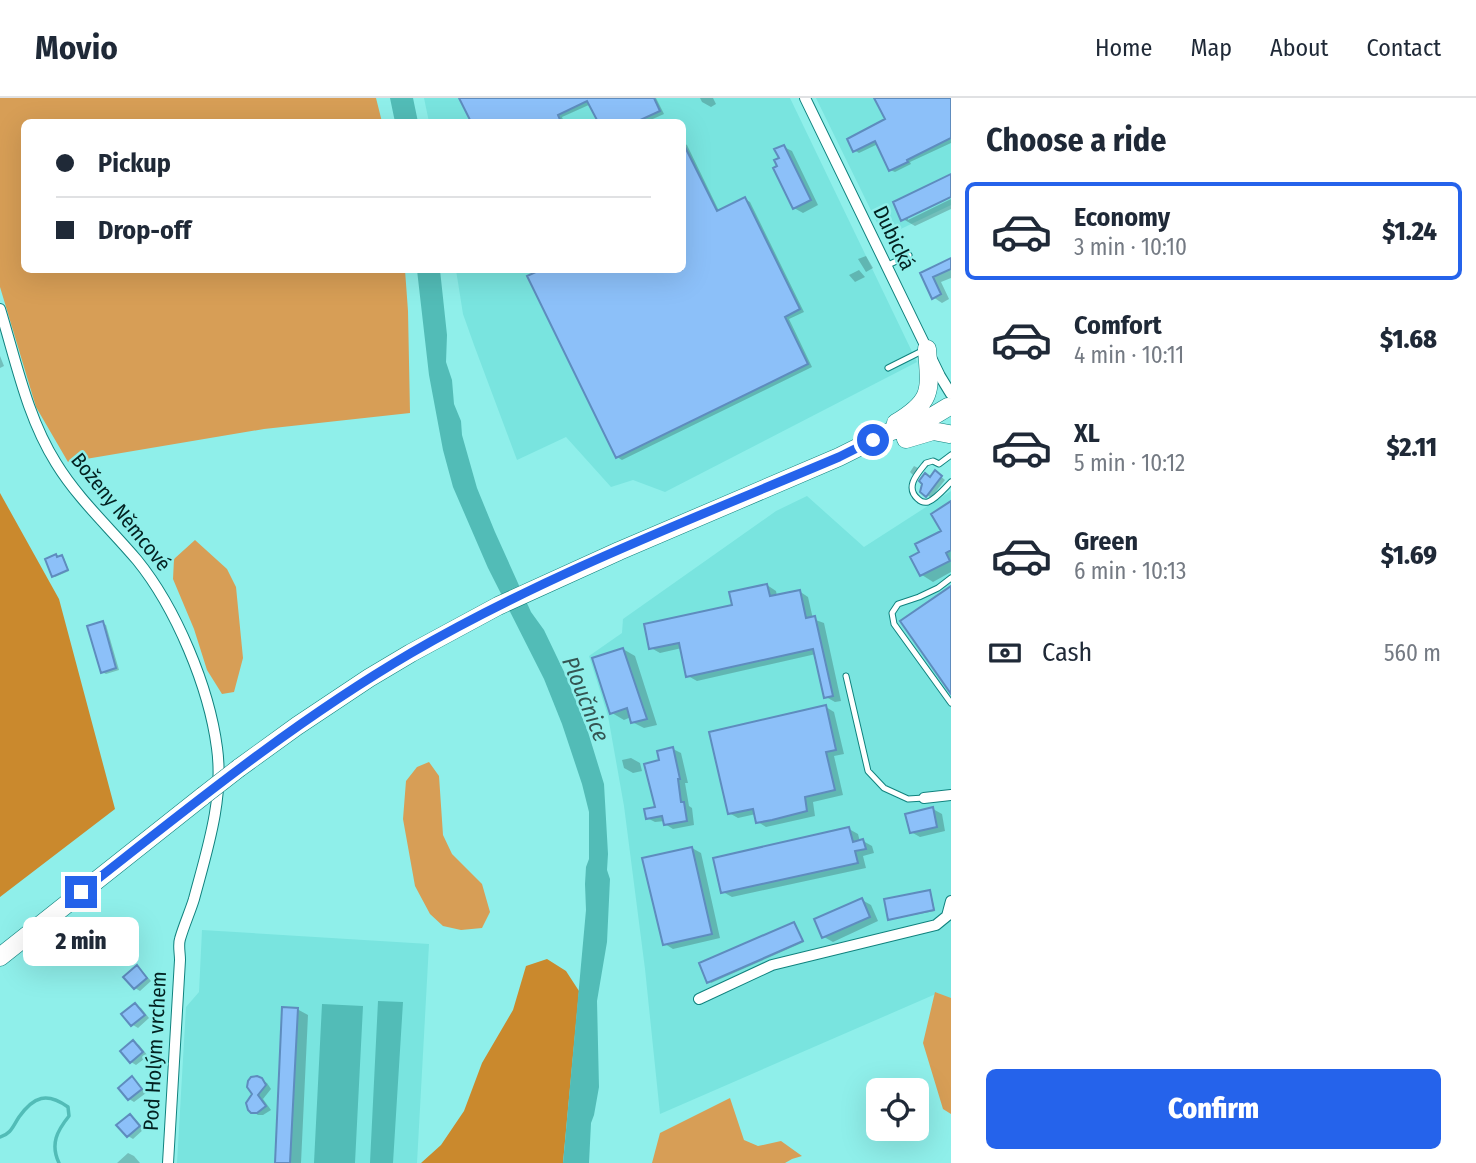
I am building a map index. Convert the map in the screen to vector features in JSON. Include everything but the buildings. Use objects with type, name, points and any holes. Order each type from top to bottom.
[{"type":"main road","points":[[839,457],[913,412],[922,403],[929,383],[927,349]]},
{"type":"main road","points":[[950,401],[945,418],[950,435]]},
{"type":"main road","points":[[0,957],[239,768],[297,726],[411,653],[498,606],[619,551],[839,457],[890,432],[928,419],[950,401]]},
{"type":"main road","points":[[839,457],[938,430],[950,435]]},
{"type":"street","name":"Dubická","points":[[805,98],[950,401]]},
{"type":"street","name":"Boženy Němcové","points":[[0,309],[41,435],[64,475],[157,588],[195,667],[212,718],[219,770],[217,806],[192,906],[179,941]]},
{"type":"street","points":[[924,798],[950,794]]},
{"type":"street","points":[[699,999],[772,965],[936,925],[947,916],[951,901]]},
{"type":"street","name":"Pod Holým vrchem","points":[[168,1163],[179,941]]},
{"type":"lane","points":[[886,266],[909,255]]},
{"type":"lane","points":[[888,368],[927,349]]},
{"type":"lane","points":[[951,455],[939,464],[933,461],[926,463],[912,482],[914,495],[919,501],[930,501],[951,482]]},
{"type":"lane","points":[[951,578],[938,588],[898,604],[892,613],[894,624],[951,704]]},
{"type":"lane","points":[[846,676],[868,772],[884,788],[908,799],[924,798]]},
{"type":"shaded area","points":[[0,98],[376,98],[381,119],[21,119],[21,273],[405,273],[410,413],[264,429],[68,462],[36,407],[0,287]]},
{"type":"shaded area","points":[[390,98],[413,98],[417,119],[394,119]]},
{"type":"shaded area","points":[[424,98],[790,98],[917,362],[665,492],[633,480],[611,487],[566,437],[517,460],[463,314],[456,273],[686,273],[686,119],[428,119]]},
{"type":"shaded area","points":[[816,98],[951,98],[951,205],[884,237]]},
{"type":"shaded area","points":[[417,273],[440,273],[447,335],[446,362],[452,380],[454,404],[461,421],[462,435],[477,488],[531,612],[544,630],[567,678],[604,784],[607,870],[610,879],[607,942],[597,1001],[599,1087],[591,1123],[589,1163],[563,1163],[586,910],[589,812],[562,724],[544,679],[488,568],[453,487],[429,375]]},
{"type":"shaded area","points":[[951,491],[951,1000],[938,993],[660,1114],[624,806],[608,716],[589,656],[622,633],[623,619],[776,511],[807,496],[864,547]]},
{"type":"shaded area","points":[[0,493],[59,599],[115,809],[0,897]]},
{"type":"shaded area","points":[[195,540],[227,569],[236,587],[243,658],[234,692],[222,694],[207,670],[194,629],[173,579],[174,559]]},
{"type":"shaded area","points":[[429,762],[439,776],[443,835],[452,854],[482,884],[490,912],[482,928],[461,930],[443,926],[430,914],[415,886],[403,819],[406,781],[417,767]]},
{"type":"shaded area","points":[[202,930],[429,944],[417,1163],[177,1163],[186,1007],[199,992]]},
{"type":"shaded area","points":[[547,959],[566,971],[579,991],[563,1163],[421,1163],[441,1145],[464,1111],[482,1063],[513,1010],[526,966]]},
{"type":"shaded area","points":[[935,992],[951,998],[951,1114],[943,1109],[923,1043]]},
{"type":"shaded area","points":[[378,1001],[403,1002],[393,1163],[370,1163]]},
{"type":"shaded area","points":[[322,1004],[363,1006],[355,1163],[314,1163]]},
{"type":"shaded area","points":[[730,1098],[744,1140],[758,1146],[781,1141],[802,1156],[785,1163],[652,1163],[660,1133]]},
{"type":"waterway","points":[[0,1137],[9,1132],[30,1104],[41,1099],[54,1099],[68,1107],[69,1116],[56,1138],[55,1150],[59,1163]]},
{"type":"route","points":[[81,892],[297,726],[411,653],[543,585],[873,440]]},
{"type":"water label","name":"Ploučnice","points":[[586,699]]}]
